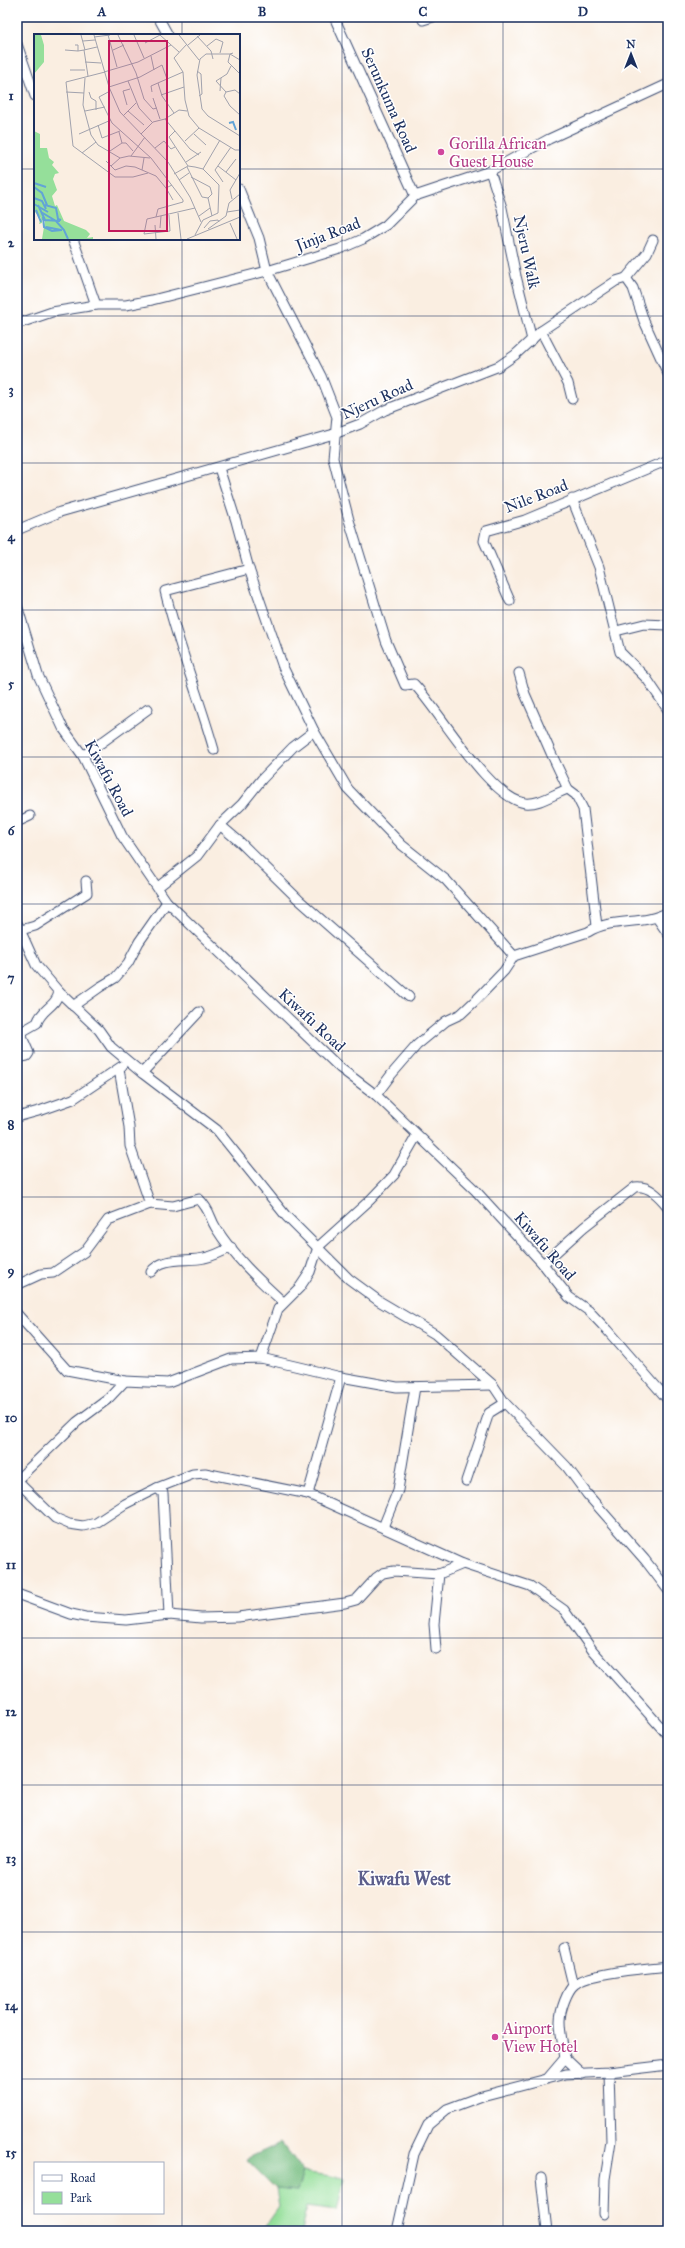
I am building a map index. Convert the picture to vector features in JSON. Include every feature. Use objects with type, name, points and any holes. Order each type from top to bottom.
[{"type":"street","points":[[158,17],[167,34]]},
{"type":"street","name":"Serunkuma Road","points":[[334,17],[416,196]]},
{"type":"street","points":[[424,20],[433,17]]},
{"type":"street","points":[[17,44],[34,93]]},
{"type":"street","name":"Jinja Road","points":[[17,324],[52,312],[96,305],[126,305],[267,271],[340,249],[363,239],[386,224],[416,196],[490,171],[549,139],[668,84]]},
{"type":"street","name":"Njeru Walk","points":[[490,171],[502,208],[516,276],[532,340]]},
{"type":"street","points":[[240,190],[259,238],[267,271],[321,376],[337,417],[334,434],[333,458],[348,520],[386,641],[405,685],[414,684],[421,691],[453,736],[479,768],[513,799],[526,803],[532,803],[568,789]]},
{"type":"street","points":[[73,240],[96,305]]},
{"type":"street","points":[[653,240],[647,253],[626,278],[633,288],[644,321],[664,352],[668,374]]},
{"type":"street","name":"Njeru Road","points":[[17,530],[60,512],[219,468],[334,434],[360,424],[385,410],[499,366],[541,331],[616,281],[626,278]]},
{"type":"street","points":[[541,331],[568,383],[572,399]]},
{"type":"street","name":"Nile Road","points":[[510,601],[484,541],[484,534],[489,529],[525,520],[668,460]]},
{"type":"street","points":[[219,468],[236,521],[249,569],[283,668],[314,731],[348,789],[402,845],[446,880],[514,956]]},
{"type":"street","points":[[572,499],[599,567],[620,652],[646,680],[668,710]]},
{"type":"street","points":[[214,750],[198,694],[175,631],[165,591],[249,569]]},
{"type":"street","name":"Kiwafu Road","points":[[17,605],[38,675],[63,728],[83,756],[122,836],[167,902],[340,1068],[376,1096],[475,1190],[543,1264],[569,1297],[589,1311],[668,1400]]},
{"type":"street","points":[[616,631],[644,624],[668,625]]},
{"type":"street","points":[[519,673],[525,694],[568,789],[576,795],[583,809],[597,926]]},
{"type":"street","points":[[83,756],[148,709]]},
{"type":"street","points":[[158,887],[197,856],[220,825],[229,819],[262,779],[293,747],[314,731]]},
{"type":"street","points":[[17,822],[30,816]]},
{"type":"street","points":[[220,825],[241,842],[298,899],[408,997]]},
{"type":"street","points":[[86,881],[88,893],[34,926],[19,931],[36,965],[59,992],[99,1030],[111,1047],[142,1073],[217,1130],[286,1216],[348,1279],[379,1301],[435,1334],[493,1385],[505,1402],[567,1467],[587,1494],[645,1560],[668,1590]]},
{"type":"street","points":[[73,1006],[115,978],[128,963],[139,942],[167,902]]},
{"type":"street","points":[[376,1096],[391,1075],[418,1046],[446,1022],[461,1014],[476,1000],[504,971],[514,956],[588,932],[597,926],[657,918],[668,912]]},
{"type":"street","points":[[657,918],[668,934]]},
{"type":"street","points":[[17,1058],[27,1056],[29,1053],[22,1037],[23,1031],[37,1023],[39,1015],[57,999],[59,992]]},
{"type":"street","points":[[142,1073],[200,1012]]},
{"type":"street","points":[[17,1117],[73,1099],[98,1081],[119,1069],[126,1060]]},
{"type":"street","points":[[119,1069],[130,1146],[150,1204]]},
{"type":"street","points":[[261,1358],[271,1325],[278,1309],[283,1302],[300,1287],[310,1272],[318,1247],[370,1200],[394,1175],[417,1135]]},
{"type":"street","points":[[543,1264],[584,1227],[635,1187],[642,1186],[649,1188],[668,1207]]},
{"type":"street","points":[[17,1285],[41,1274],[53,1273],[84,1252],[108,1220],[150,1204],[173,1206],[200,1199],[209,1209],[215,1227],[247,1270],[283,1302]]},
{"type":"street","points":[[151,1272],[155,1266],[162,1263],[203,1258],[218,1254],[231,1247]]},
{"type":"street","points":[[17,1314],[67,1370],[125,1381],[168,1383],[231,1359],[261,1358],[341,1377],[397,1387],[493,1385]]},
{"type":"street","points":[[308,1494],[341,1377]]},
{"type":"street","points":[[125,1381],[108,1399],[77,1422],[18,1477],[22,1486],[55,1518],[69,1524],[83,1526],[96,1522],[125,1504],[147,1495],[157,1488],[193,1474],[205,1474],[308,1494],[463,1564],[487,1570],[530,1586],[564,1610],[593,1650],[667,1733]]},
{"type":"street","points":[[383,1527],[398,1490],[407,1427],[415,1387]]},
{"type":"street","points":[[466,1481],[489,1413],[505,1402]]},
{"type":"street","points":[[157,1488],[163,1493],[169,1615]]},
{"type":"street","points":[[17,1594],[65,1613],[85,1617],[126,1620],[169,1615],[201,1618],[238,1617],[345,1603],[356,1600],[376,1578],[383,1573],[394,1571],[438,1574],[463,1564]]},
{"type":"street","points":[[436,1649],[434,1624],[438,1574]]},
{"type":"street","points":[[564,1948],[573,1985]]},
{"type":"street","points":[[582,2074],[564,2058],[560,2020],[565,2001],[573,1985],[584,1979],[668,1966]]},
{"type":"street","points":[[548,2078],[564,2058]]},
{"type":"street","points":[[397,2231],[414,2154],[428,2125],[447,2109],[482,2096],[566,2074],[609,2072],[668,2065]]},
{"type":"street","points":[[604,2214],[605,2179],[611,2141],[609,2072]]},
{"type":"street","points":[[541,2178],[547,2231]]},
{"type":"green space","points":[[281,2143],[303,2172],[297,2191],[276,2189],[246,2159]]},
{"type":"green space","points":[[303,2172],[344,2178],[337,2211],[306,2207],[301,2231],[262,2231],[279,2207],[276,2189],[297,2191]]},
{"type":"place","name":"Gorilla African Guest House","points":[[441,152]]},
{"type":"place","name":"Airport View Hotel","points":[[495,2037]]},
{"type":"district","name":"Kiwafu West","points":[[404,1879]]}]
